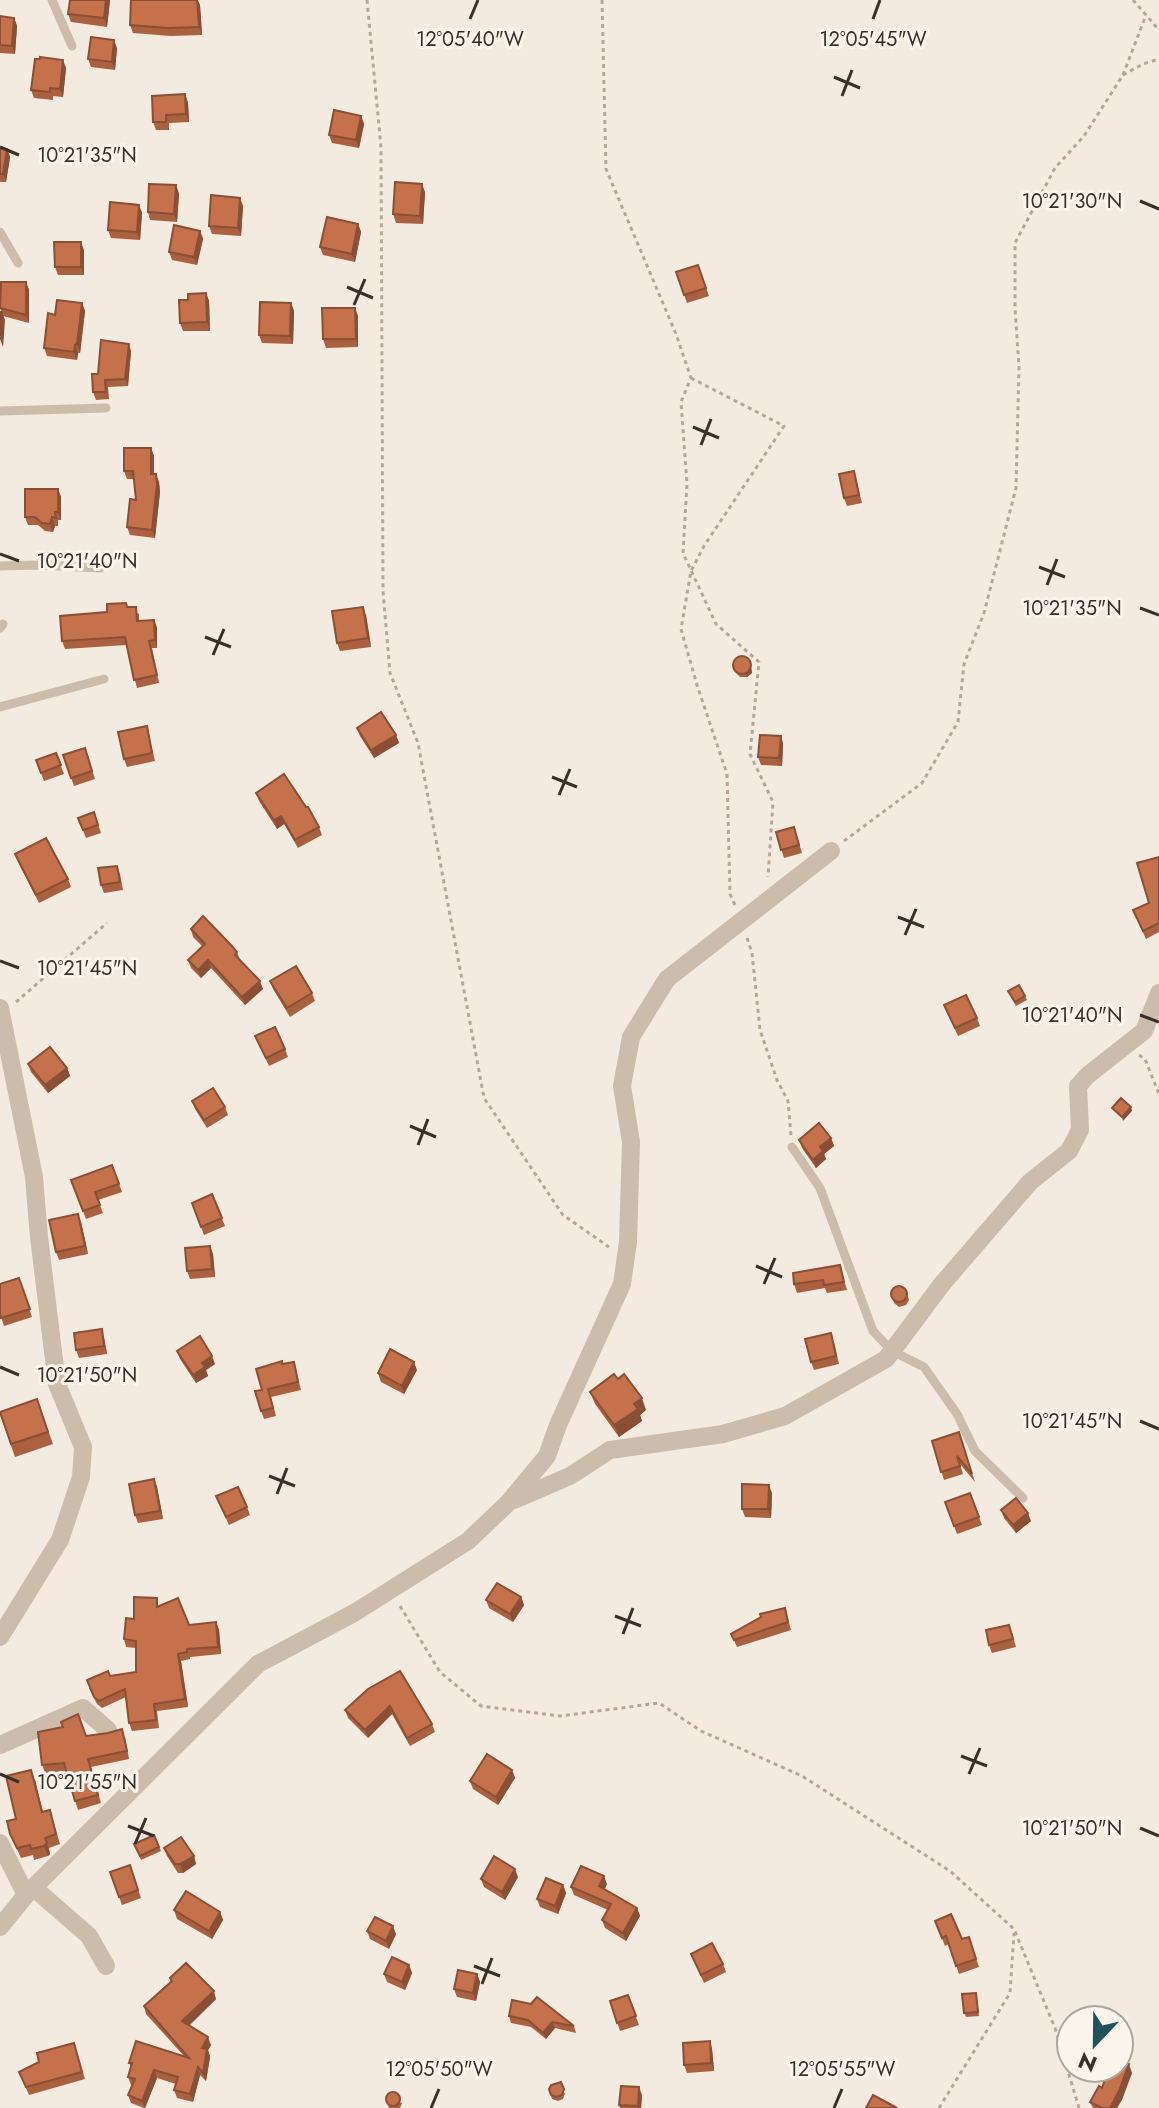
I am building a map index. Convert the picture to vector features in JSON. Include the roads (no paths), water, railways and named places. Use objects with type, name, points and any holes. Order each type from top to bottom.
[{"type":"street","points":[[0,1927],[30,1892],[258,1664],[354,1613],[468,1541],[508,1503],[547,1456],[622,1284],[631,1142],[622,1086],[631,1037],[667,979],[831,851]]},
{"type":"street","points":[[508,1503],[570,1476],[610,1450],[723,1434],[785,1416],[886,1359],[942,1284],[1030,1182],[1069,1151],[1080,1130],[1078,1086],[1144,1031],[1159,993]]},
{"type":"street","points":[[0,1637],[60,1540],[81,1477],[83,1447],[57,1384],[34,1177],[1,1012]]},
{"type":"street","points":[[0,1745],[83,1708],[108,1730]]},
{"type":"street","points":[[0,1843],[30,1892],[89,1936],[106,1966]]},
{"type":"lane","points":[[52,0],[72,46]]},
{"type":"lane","points":[[0,232],[18,263]]},
{"type":"lane","points":[[0,411],[106,408]]},
{"type":"lane","points":[[0,566],[100,568]]},
{"type":"lane","points":[[0,707],[104,679]]},
{"type":"lane","points":[[792,1147],[820,1188],[873,1331],[892,1351],[924,1367],[957,1414],[975,1451],[1023,1498]]}]
